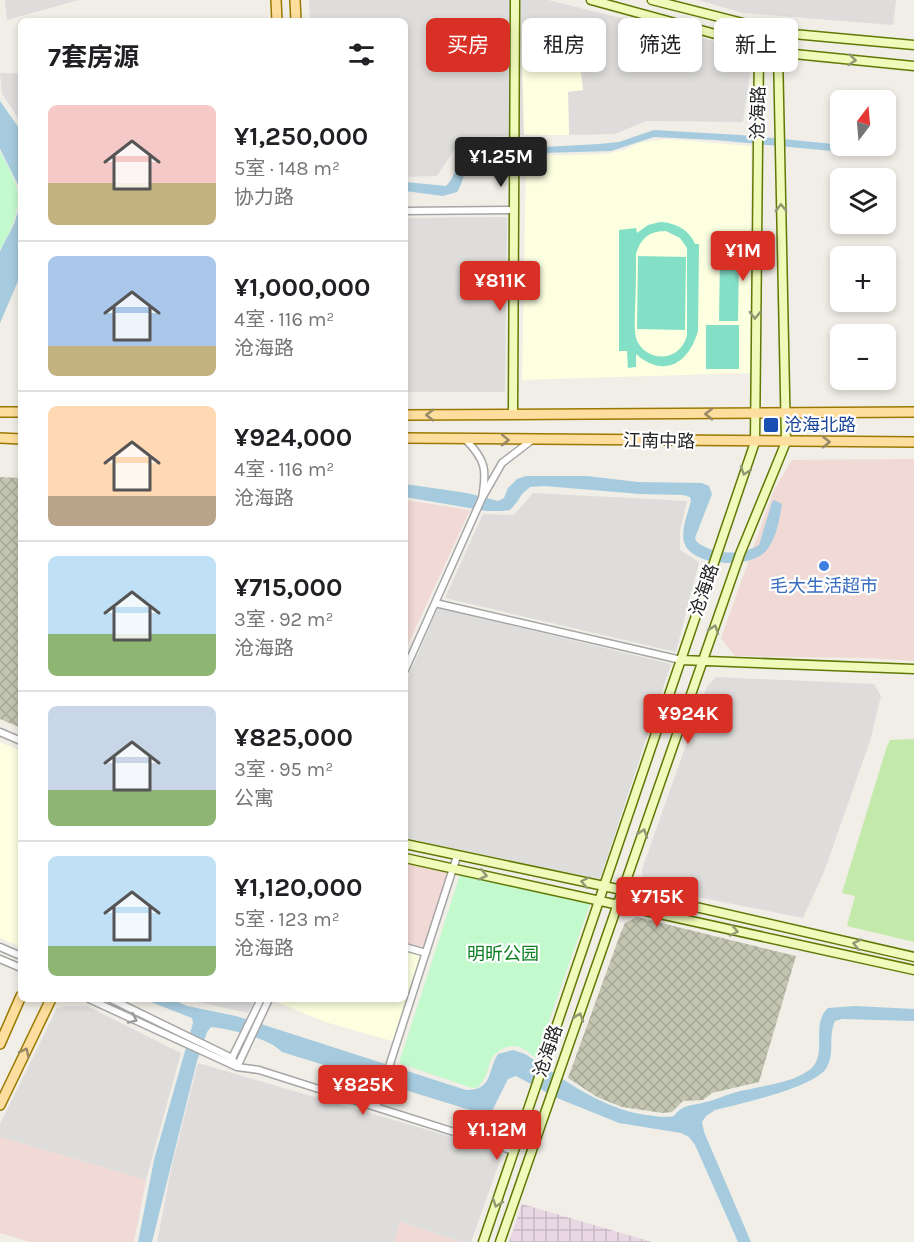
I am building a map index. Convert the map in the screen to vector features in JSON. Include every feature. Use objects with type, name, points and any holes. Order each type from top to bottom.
[{"type":"main road","points":[[276,0],[277,18]]},
{"type":"main road","points":[[296,0],[296,18]]},
{"type":"main road","points":[[513,414],[515,0]]},
{"type":"main road","points":[[591,0],[714,34]]},
{"type":"main road","points":[[652,0],[722,18]]},
{"type":"main road","points":[[798,34],[914,45]]},
{"type":"main road","points":[[798,54],[914,66]]},
{"type":"main road","name":"沧海路","points":[[483,1242],[755,442],[759,72]]},
{"type":"main road","name":"沧海路","points":[[500,1242],[741,554],[786,442],[778,72]]},
{"type":"main road","points":[[0,412],[18,412]]},
{"type":"main road","name":"江南中路","points":[[408,415],[914,412]]},
{"type":"main road","points":[[0,438],[18,439]]},
{"type":"main road","name":"江南中路","points":[[408,438],[914,442]]},
{"type":"main road","points":[[681,660],[914,669]]},
{"type":"main road","points":[[408,845],[604,886],[914,957]]},
{"type":"main road","points":[[408,859],[914,970]]},
{"type":"main road","points":[[0,1044],[18,1002]]},
{"type":"main road","points":[[0,1105],[50,1002]]},
{"type":"street","points":[[408,212],[514,210]]},
{"type":"street","points":[[465,439],[482,459],[485,478],[482,498]]},
{"type":"street","points":[[408,663],[482,498],[502,463],[532,440]]},
{"type":"street","points":[[435,603],[681,660]]},
{"type":"street","points":[[0,732],[18,740]]},
{"type":"street","points":[[376,1107],[457,856]]},
{"type":"street","points":[[0,947],[18,955]]},
{"type":"street","points":[[408,948],[426,953]]},
{"type":"street","points":[[0,959],[18,967]]},
{"type":"street","points":[[96,1002],[178,1036],[237,1067],[259,1070],[514,1151]]},
{"type":"street","points":[[116,1002],[178,1036]]},
{"type":"street","points":[[237,1067],[260,1002]]},
{"type":"street","points":[[255,1020],[267,1002]]},
{"type":"street","points":[[232,1058],[243,1046]]},
{"type":"street","points":[[205,1049],[232,1058],[237,1067]]},
{"type":"shaded area","points":[[5,0],[79,0],[7,20]]},
{"type":"shaded area","points":[[309,0],[548,0],[620,18],[618,18],[618,72],[702,72],[702,38],[714,41],[714,72],[750,72],[743,122],[646,121],[615,134],[569,135],[568,92],[583,90],[545,72],[606,72],[606,18],[522,18],[524,135],[471,137],[460,141],[437,176],[408,177],[408,18],[310,18]]},
{"type":"shaded area","points":[[698,0],[896,0],[893,25],[743,13]]},
{"type":"shaded area","points":[[522,72],[581,72],[583,90],[568,92],[569,135],[524,135]]},
{"type":"shaded area","points":[[0,73],[18,74],[18,118],[2,94]]},
{"type":"shaded area","points":[[667,139],[751,146],[750,373],[522,380],[526,156],[606,154],[624,150],[638,143]]},
{"type":"shaded area","points":[[507,217],[505,392],[408,392],[408,218]]},
{"type":"shaded area","points":[[914,459],[914,661],[735,656],[721,638],[774,490],[792,460]]},
{"type":"shaded area","points":[[0,477],[18,478],[18,727],[0,719]]},
{"type":"shaded area","points":[[533,493],[687,501],[680,531],[680,550],[699,562],[676,652],[445,598],[483,514],[514,515]]},
{"type":"shaded area","points":[[408,500],[470,510],[408,644]]},
{"type":"shaded area","points":[[438,608],[671,664],[600,879],[408,839],[408,677]]},
{"type":"shaded area","points":[[716,677],[874,684],[881,696],[870,741],[824,872],[803,918],[652,888],[643,882],[642,869],[707,686]]},
{"type":"shaded area","points":[[0,742],[18,750],[18,946],[0,938]]},
{"type":"shaded area","points":[[408,862],[450,870],[425,950],[408,945]]},
{"type":"shaded area","points":[[637,917],[796,956],[759,1082],[712,1093],[703,1100],[683,1101],[672,1112],[663,1113],[622,1107],[597,1097],[568,1078],[621,932],[625,923]]},
{"type":"shaded area","points":[[408,950],[424,955],[395,1042],[325,1022],[277,1002],[408,1002]]},
{"type":"shaded area","points":[[199,1002],[254,1002],[248,1013]]},
{"type":"shaded area","points":[[87,1006],[181,1053],[146,1180],[0,1137],[0,1124],[57,1008]]},
{"type":"shaded area","points":[[198,1063],[503,1152],[471,1242],[461,1242],[400,1222],[394,1242],[157,1242],[172,1165]]},
{"type":"shaded area","points":[[0,1137],[146,1180],[134,1242],[30,1242],[0,1233]]},
{"type":"shaded area","points":[[522,1204],[652,1242],[509,1242]]},
{"type":"shaded area","points":[[400,1222],[461,1242],[394,1242]]},
{"type":"green space","points":[[0,152],[14,180],[18,197],[11,228],[0,249]]},
{"type":"green space","points":[[660,222],[676,225],[689,234],[695,244],[699,244],[698,331],[688,352],[674,364],[656,365],[646,362],[636,354],[636,367],[628,368],[627,351],[619,351],[619,230],[636,228],[637,233],[648,225]],"holes":[[[666,231],[680,238],[687,248],[687,335],[676,352],[665,356],[655,356],[645,351],[636,338],[636,254],[643,240],[655,232]]]},
{"type":"green space","points":[[720,255],[739,255],[738,321],[719,321]]},
{"type":"green space","points":[[638,256],[686,257],[685,330],[637,329]]},
{"type":"green space","points":[[706,325],[739,325],[739,369],[706,369]]},
{"type":"green space","points":[[914,739],[914,942],[847,926],[855,896],[842,893],[887,746],[890,740]]},
{"type":"green space","name":"明昕公园","points":[[460,875],[590,904],[536,1058],[520,1047],[511,1046],[502,1049],[492,1058],[481,1084],[472,1088],[399,1063]]},
{"type":"water","points":[[0,101],[18,127],[18,185],[0,149]]},
{"type":"water","points":[[654,130],[830,144],[830,151],[654,137],[611,151],[477,155],[467,167],[457,192],[443,196],[408,191],[408,182],[446,186],[465,152],[479,145],[544,147],[619,142]]},
{"type":"water","points":[[18,211],[18,281],[0,323],[0,251]]},
{"type":"water","points":[[526,476],[587,476],[638,482],[702,483],[709,486],[712,494],[695,538],[697,542],[719,552],[744,551],[759,545],[772,502],[774,500],[782,504],[775,535],[766,551],[747,561],[722,563],[698,556],[689,550],[684,542],[684,526],[691,501],[690,497],[683,495],[530,487],[510,510],[502,511],[487,511],[408,498],[408,484],[467,493],[498,501],[504,498],[508,488],[517,479]]},
{"type":"water","points":[[151,1002],[178,1002],[236,1016],[466,1090],[481,1087],[488,1079],[498,1054],[513,1050],[525,1054],[597,1099],[629,1111],[664,1117],[674,1116],[686,1106],[781,1082],[808,1071],[818,1057],[820,1023],[828,1008],[855,1006],[914,1009],[914,1021],[842,1019],[835,1021],[829,1062],[820,1074],[793,1088],[715,1110],[706,1116],[702,1122],[704,1132],[751,1242],[738,1242],[695,1145],[689,1137],[681,1133],[619,1123],[557,1098],[516,1076],[508,1079],[491,1113],[483,1114],[282,1052],[268,1042],[249,1035],[211,1027],[197,1061],[152,1242],[138,1242],[154,1160],[193,1023],[192,1018]]},
{"type":"place","name":"沧海北路","points":[[771,425]]},
{"type":"place","name":"毛大生活超市","points":[[824,566]]}]
